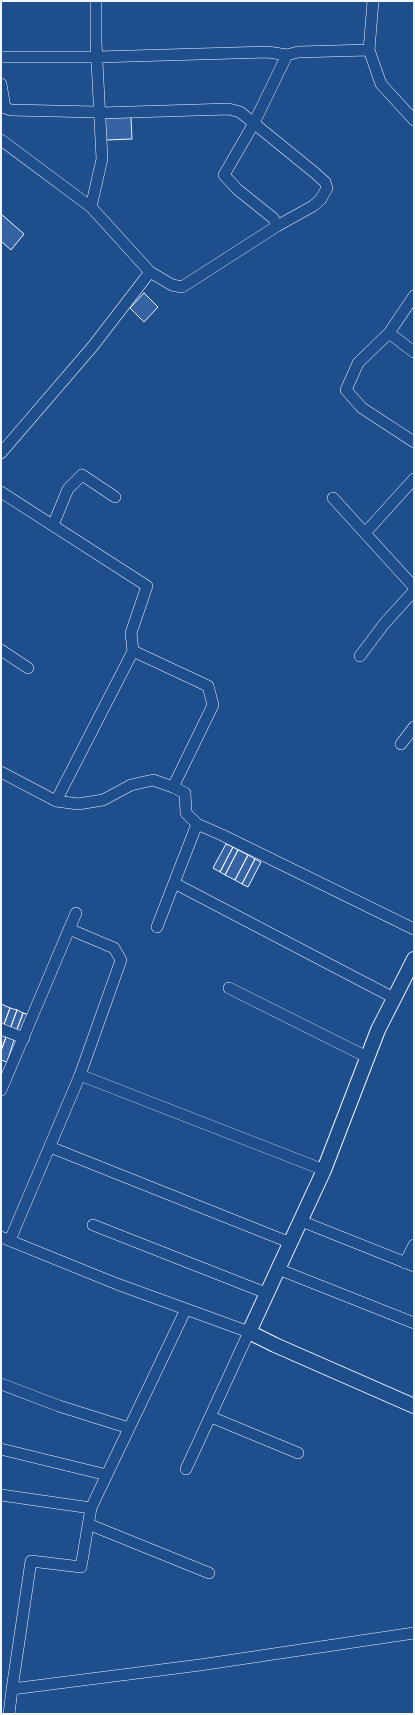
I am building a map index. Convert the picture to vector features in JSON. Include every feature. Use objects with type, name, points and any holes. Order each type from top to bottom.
[{"type":"street","points":[[91,207],[102,159],[96,1]]},
{"type":"street","points":[[370,1],[369,50],[381,84],[414,120]]},
{"type":"street","points":[[1,57],[97,57],[268,52],[287,55],[298,52],[369,50]]},
{"type":"street","points":[[277,226],[273,218],[238,190],[224,175],[254,123],[287,55]]},
{"type":"street","points":[[1,84],[5,108],[11,110],[100,113],[229,109],[240,112],[315,173],[325,182],[327,188],[321,199],[314,206],[277,226],[182,287],[172,285],[150,272],[91,207],[1,140]]},
{"type":"street","points":[[1,454],[93,346],[150,272]]},
{"type":"street","points":[[414,296],[389,333],[358,363],[346,390],[362,408],[414,442]]},
{"type":"street","points":[[389,333],[414,352]]},
{"type":"street","points":[[53,525],[68,489],[82,474],[115,497]]},
{"type":"street","points":[[365,533],[414,478]]},
{"type":"street","points":[[1,492],[147,586],[131,633],[133,651],[56,801]]},
{"type":"street","points":[[333,498],[414,587]]},
{"type":"street","points":[[360,656],[384,624],[414,592]]},
{"type":"street","points":[[1,650],[28,668]]},
{"type":"street","points":[[133,651],[208,686],[213,705],[173,787]]},
{"type":"street","points":[[401,744],[414,728]]},
{"type":"street","points":[[1,772],[56,801],[78,804],[103,800],[131,785],[154,780],[173,787],[185,793],[186,813],[198,824],[414,930]]},
{"type":"street","points":[[157,927],[198,824]]},
{"type":"street","points":[[174,883],[394,998]]},
{"type":"street","points":[[1,1090],[76,913]]},
{"type":"street","points":[[69,930],[114,948],[121,960],[80,1075],[50,1147],[5,1238],[117,1284],[249,1332],[275,1345],[414,1406]]},
{"type":"street","points":[[186,1469],[211,1417],[266,1292],[291,1243],[324,1170],[378,1030],[394,998],[410,978],[414,958]]},
{"type":"street","points":[[229,988],[367,1057]]},
{"type":"street","points":[[1,1029],[24,1038]]},
{"type":"street","points":[[80,1075],[324,1170]]},
{"type":"street","points":[[50,1147],[291,1243]]},
{"type":"street","points":[[301,1221],[410,1265],[414,1245]]},
{"type":"street","points":[[93,1224],[266,1292]]},
{"type":"street","points":[[278,1269],[414,1323]]},
{"type":"street","points":[[10,1714],[12,1689],[31,1561],[81,1567],[91,1508],[186,1309]]},
{"type":"street","points":[[1,1384],[59,1406],[129,1428]]},
{"type":"street","points":[[211,1417],[298,1453]]},
{"type":"street","points":[[1,1449],[107,1475]]},
{"type":"street","points":[[1,1495],[91,1508]]},
{"type":"street","points":[[88,1524],[208,1573]]},
{"type":"street","points":[[12,1689],[200,1665],[414,1633]]},
{"type":"building","points":[[131,117],[132,139],[106,140],[105,118]]},
{"type":"building","points":[[1,214],[24,234],[11,250],[1,241]]},
{"type":"building","points":[[144,293],[158,307],[144,322],[130,308]]},
{"type":"building","points":[[226,844],[233,847],[220,872],[213,868]]},
{"type":"building","points":[[233,847],[238,850],[225,875],[220,872]]},
{"type":"building","points":[[238,850],[248,855],[235,880],[225,875]]},
{"type":"building","points":[[248,855],[255,859],[242,884],[235,880]]},
{"type":"building","points":[[255,859],[261,862],[248,887],[242,884]]},
{"type":"building","points":[[1,1004],[10,1008],[3,1027],[1,1026]]},
{"type":"building","points":[[10,1008],[17,1010],[10,1029],[3,1027]]},
{"type":"building","points":[[17,1010],[23,1013],[16,1032],[10,1029]]},
{"type":"building","points":[[23,1013],[30,1015],[22,1034],[16,1032]]},
{"type":"building","points":[[1,1035],[6,1037],[1,1051]]},
{"type":"building","points":[[6,1037],[14,1040],[7,1062],[1,1060],[1,1051]]}]
